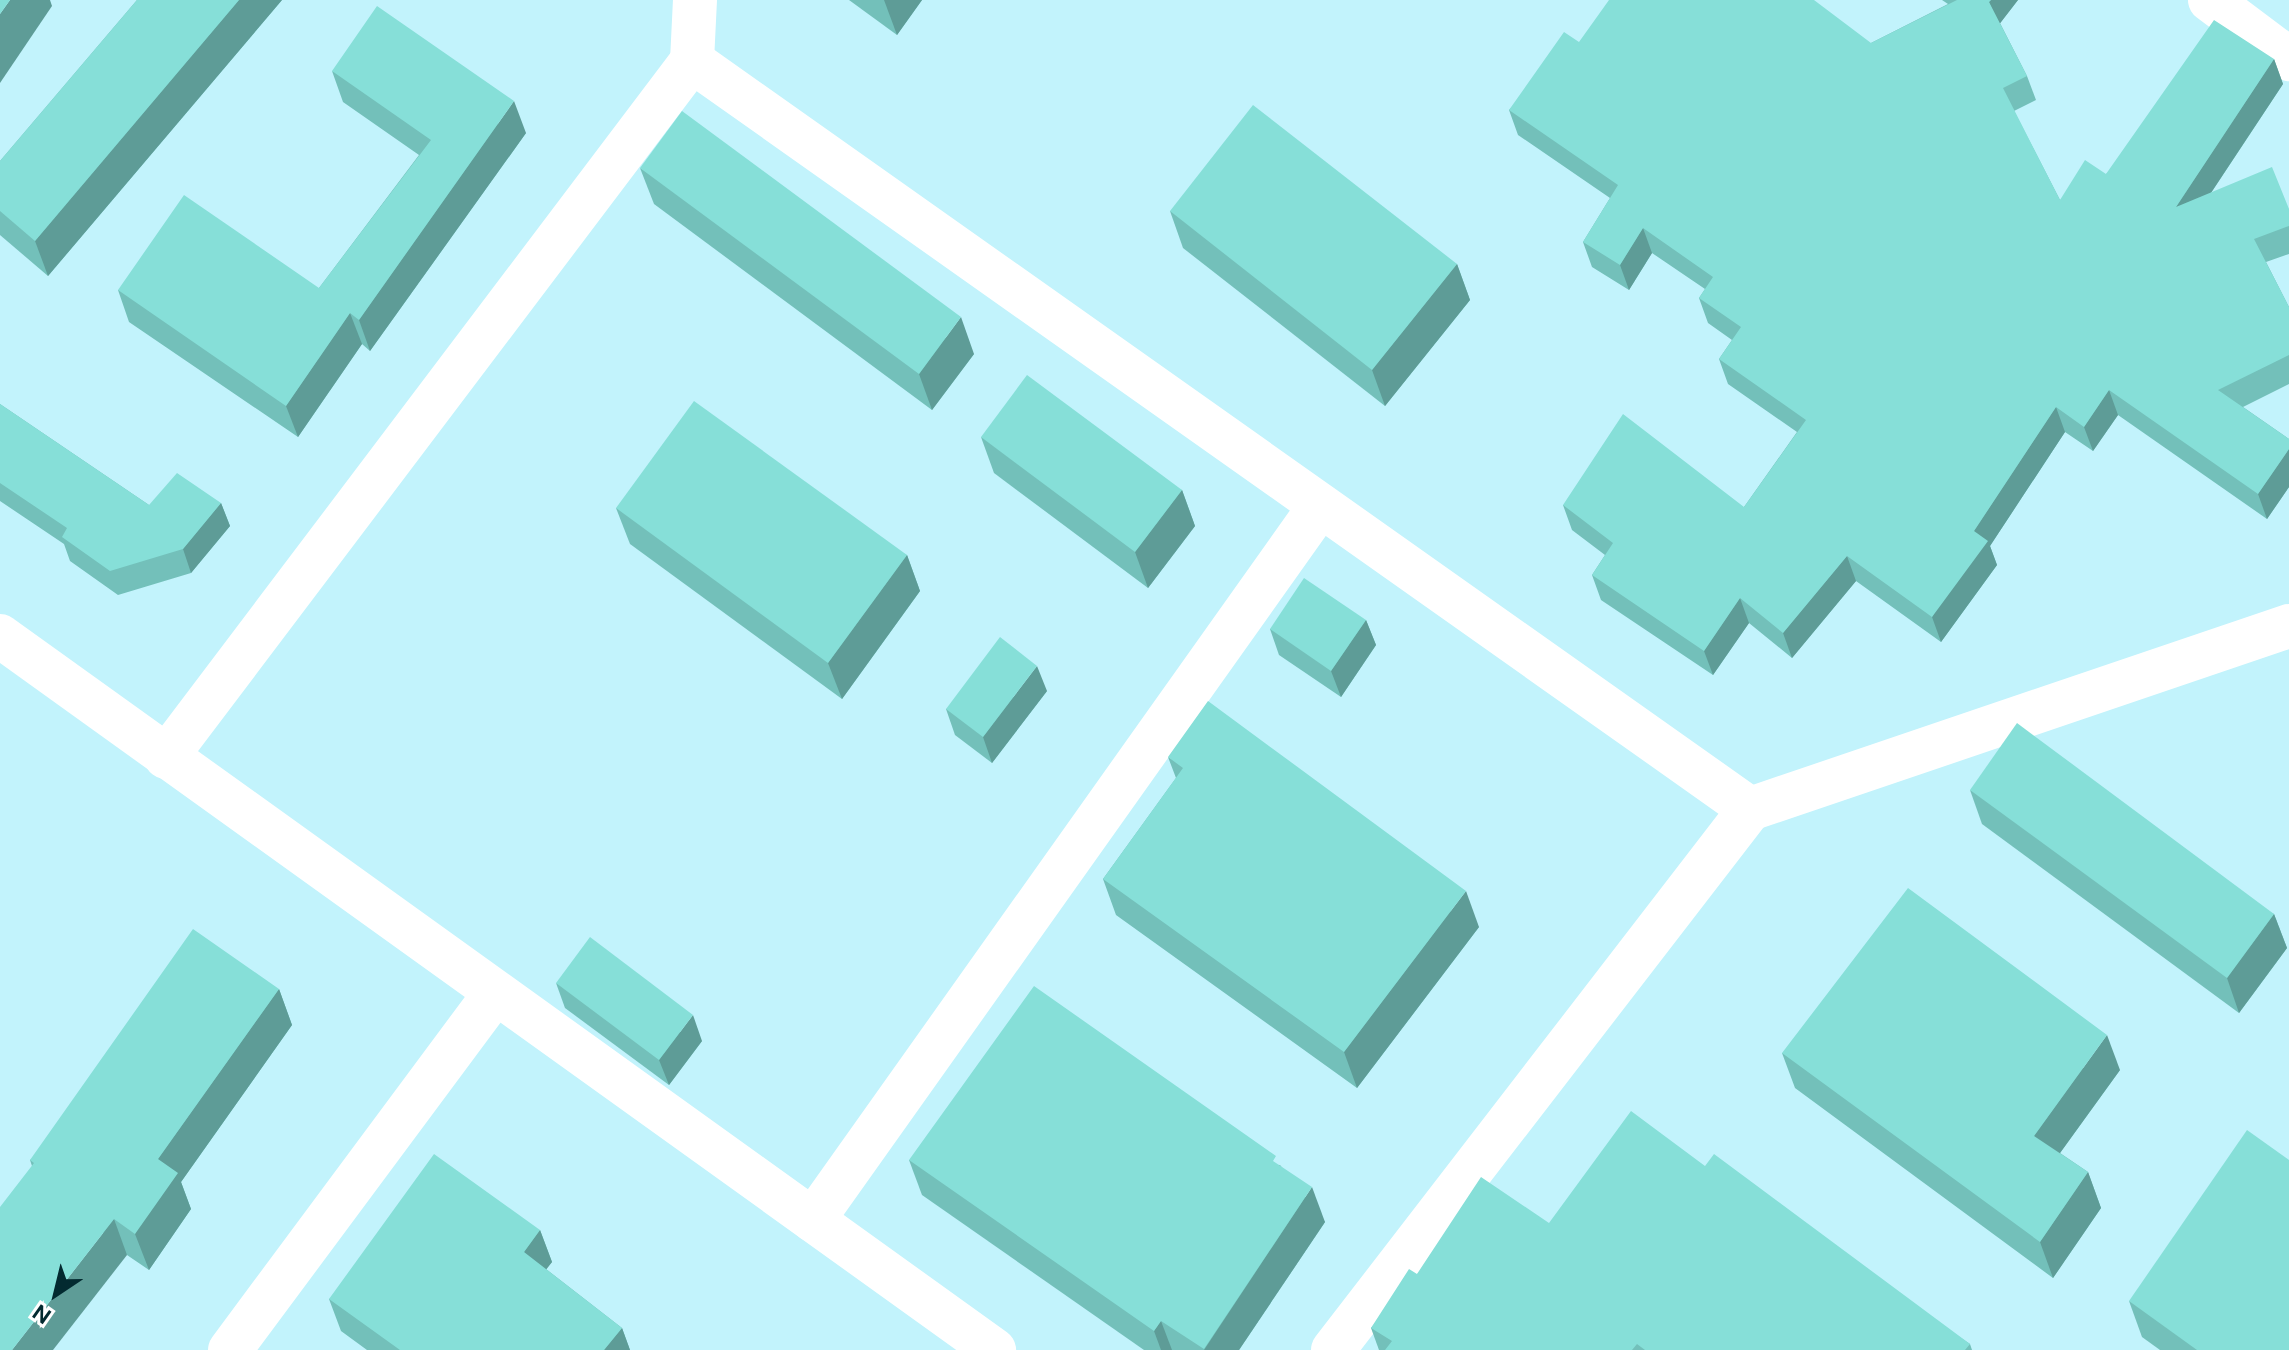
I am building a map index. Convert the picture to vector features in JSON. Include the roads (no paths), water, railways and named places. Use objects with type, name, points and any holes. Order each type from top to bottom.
[{"type":"lane","points":[[166,757],[692,61],[695,0]]},
{"type":"lane","points":[[2210,0],[2289,59]]},
{"type":"lane","points":[[692,61],[1750,809]]},
{"type":"lane","points":[[813,1220],[1320,506]]},
{"type":"lane","points":[[1333,1350],[1750,809],[2289,626]]},
{"type":"lane","points":[[0,636],[994,1350]]},
{"type":"lane","points":[[230,1350],[495,993]]}]
